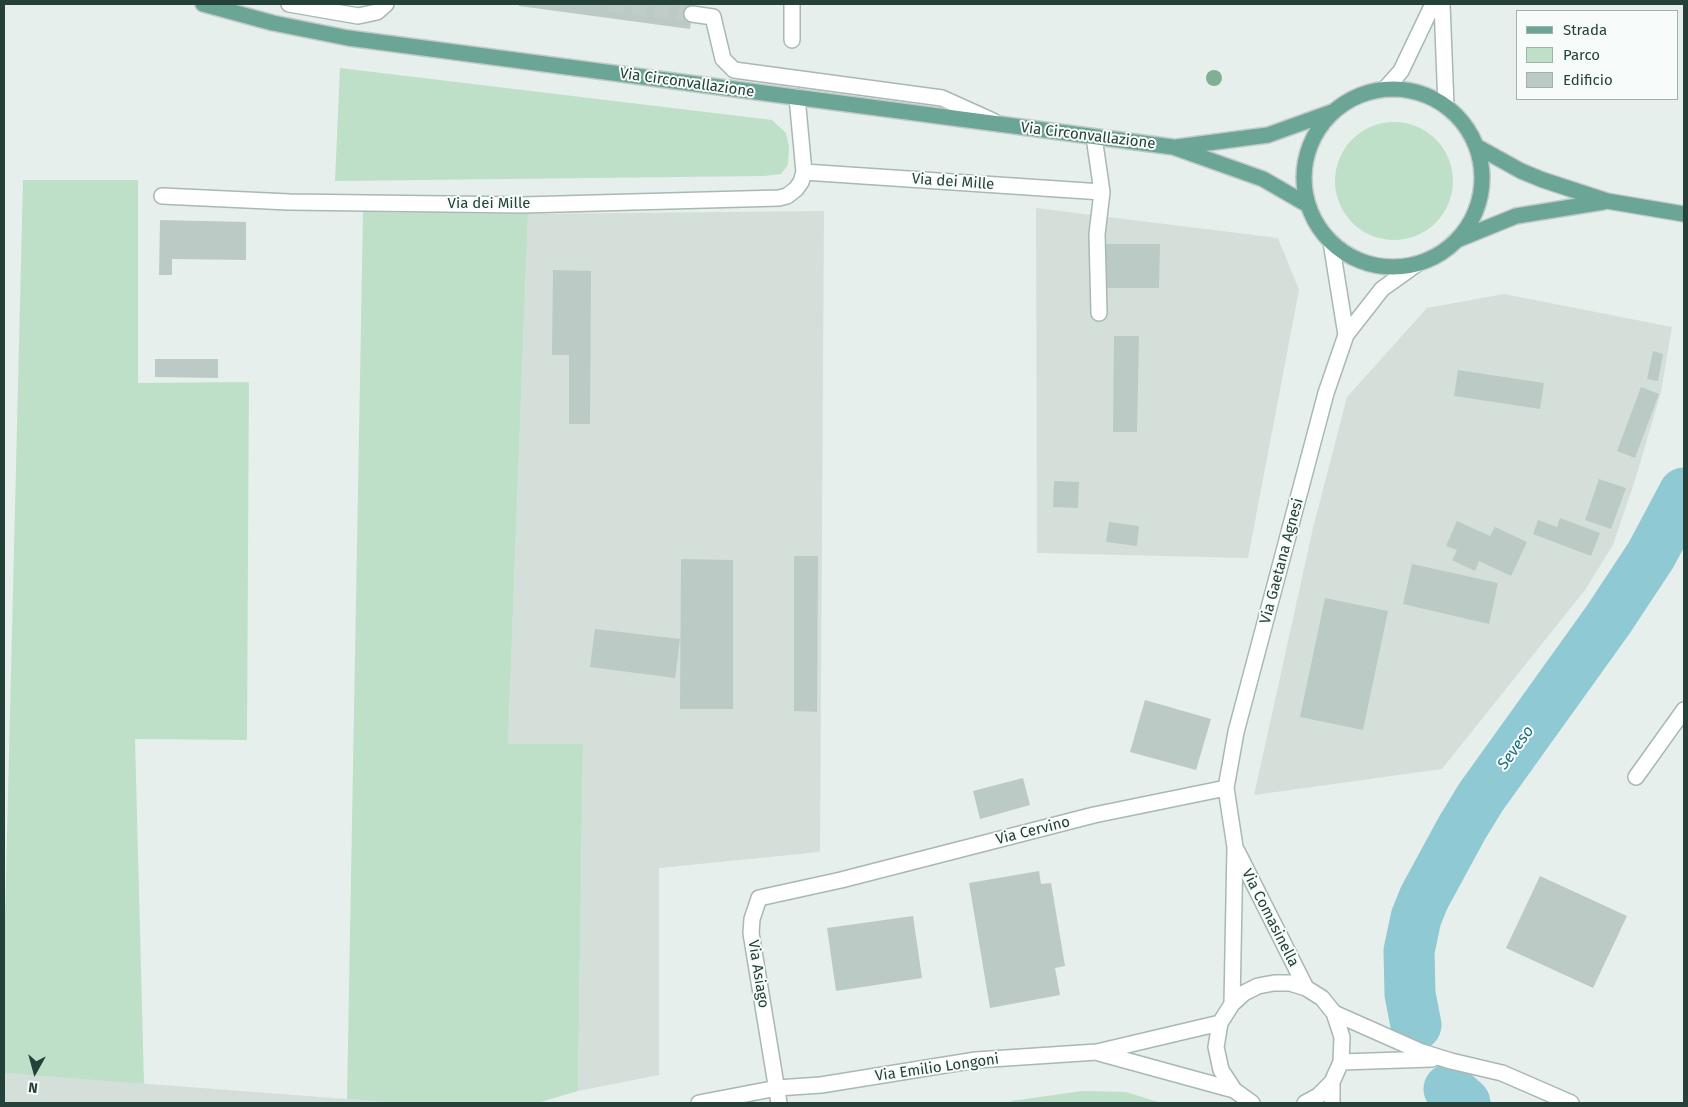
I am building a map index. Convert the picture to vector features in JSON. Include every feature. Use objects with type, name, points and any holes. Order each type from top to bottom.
[{"type":"main road","name":"Via Circonvallazione","points":[[203,4],[273,22],[348,38],[1173,147],[1264,179],[1308,205]]},
{"type":"main road","points":[[1385,90],[1417,92],[1446,106],[1464,124],[1476,146],[1480,162],[1482,179],[1480,196],[1475,213],[1467,228],[1456,241],[1438,255],[1417,264],[1388,267],[1360,261],[1345,253],[1331,242],[1317,225],[1308,205],[1304,180],[1307,155],[1316,131],[1333,112],[1357,96],[1385,90]]},
{"type":"main road","name":"Via Circonvallazione","points":[[1173,147],[1268,135],[1333,112]]},
{"type":"main road","points":[[1476,146],[1543,180],[1607,201],[1681,214]]},
{"type":"main road","points":[[1456,241],[1516,216],[1607,201]]},
{"type":"street","points":[[289,4],[358,16],[377,12],[386,4]]},
{"type":"street","points":[[792,4],[792,40]]},
{"type":"street","points":[[1385,90],[1401,71],[1433,4]]},
{"type":"street","points":[[1442,4],[1446,106]]},
{"type":"street","points":[[692,14],[713,17],[723,59],[734,70],[942,98],[1002,125]]},
{"type":"street","points":[[797,97],[804,172]]},
{"type":"street","points":[[1094,137],[1102,192],[1097,234],[1099,313]]},
{"type":"street","name":"Via dei Mille","points":[[162,196],[289,202],[523,204],[779,198],[787,196],[796,189],[801,182],[804,172],[1102,192]]},
{"type":"street","name":"Via Gaetana Agnesi","points":[[1331,242],[1346,335]]},
{"type":"street","name":"Via Gaetana Agnesi","points":[[1226,788],[1236,732],[1326,394],[1346,335],[1382,289],[1417,264]]},
{"type":"street","points":[[1636,777],[1684,710]]},
{"type":"street","name":"Via Comasinella","points":[[1226,788],[1235,847],[1232,1004]]},
{"type":"street","name":"Via Cervino","points":[[842,880],[1094,815],[1226,788]]},
{"type":"street","name":"Via Comasinella","points":[[1235,847],[1306,988]]},
{"type":"street","name":"Via Asiago","points":[[778,1096],[751,933],[752,919],[759,898],[842,880]]},
{"type":"street","points":[[1252,1103],[1234,1090],[1221,1070],[1216,1047],[1220,1023],[1232,1004],[1244,993],[1258,986],[1274,983],[1306,988],[1322,998],[1334,1013],[1342,1037],[1341,1062],[1332,1082],[1318,1096],[1305,1103]]},
{"type":"street","points":[[1334,1013],[1394,1040],[1451,1061],[1502,1073],[1571,1103]]},
{"type":"street","name":"Via Emilio Longoni","points":[[699,1103],[778,1096],[821,1085],[976,1060],[1097,1052],[1220,1023]]},
{"type":"street","name":"Via Emilio Longoni","points":[[1097,1052],[1234,1090]]},
{"type":"street","points":[[1341,1062],[1404,1059],[1451,1061]]},
{"type":"street","points":[[1332,1082],[1332,1103]]},
{"type":"shaded area","points":[[1036,208],[1278,238],[1299,290],[1248,558],[1037,553]]},
{"type":"shaded area","points":[[824,211],[820,852],[659,868],[659,1075],[578,1091],[583,745],[508,744],[528,214]]},
{"type":"shaded area","points":[[1504,294],[1672,327],[1661,392],[1636,477],[1613,545],[1585,590],[1442,769],[1254,795],[1313,528],[1347,397],[1427,308]]},
{"type":"shaded area","points":[[4,1073],[347,1099],[398,1103],[4,1103]]},
{"type":"green space","points":[[340,68],[772,120],[786,133],[789,147],[788,165],[781,174],[764,176],[335,181]]},
{"type":"green space","points":[[1394,122],[1416,127],[1436,139],[1448,159],[1453,181],[1448,203],[1436,223],[1416,235],[1394,240],[1372,235],[1352,223],[1340,203],[1335,181],[1340,159],[1352,139],[1372,127]]},
{"type":"green space","points":[[23,180],[138,180],[138,383],[249,382],[247,740],[135,739],[144,1084],[4,1073],[4,958]]},
{"type":"green space","points":[[363,212],[528,214],[508,744],[583,744],[578,1091],[537,1103],[398,1103],[347,1099]]},
{"type":"green space","points":[[1082,1091],[1126,1092],[1161,1103],[1011,1103],[1011,1101]]},
{"type":"building","points":[[519,4],[693,4],[690,29],[519,6]]},
{"type":"building","points":[[160,220],[246,222],[246,260],[172,259],[172,275],[159,275]]},
{"type":"building","points":[[1103,244],[1160,244],[1159,288],[1103,288]]},
{"type":"building","points":[[553,270],[591,271],[590,424],[569,424],[569,355],[552,355]]},
{"type":"building","points":[[1114,336],[1139,336],[1137,432],[1113,432]]},
{"type":"building","points":[[1653,351],[1663,354],[1658,381],[1647,379]]},
{"type":"building","points":[[155,359],[218,359],[218,378],[155,377]]},
{"type":"building","points":[[1458,370],[1544,383],[1540,409],[1454,396]]},
{"type":"building","points":[[1641,387],[1659,394],[1635,458],[1617,451]]},
{"type":"building","points":[[1599,479],[1626,488],[1611,529],[1585,520]]},
{"type":"building","points":[[1054,481],[1079,482],[1078,508],[1053,507]]},
{"type":"building","points":[[1560,518],[1600,533],[1591,556],[1533,534],[1538,520],[1557,527]]},
{"type":"building","points":[[1457,521],[1490,536],[1495,527],[1527,542],[1511,576],[1479,561],[1475,571],[1452,560],[1457,550],[1446,546]]},
{"type":"building","points":[[1109,522],[1139,526],[1137,546],[1106,542]]},
{"type":"building","points":[[794,556],[818,556],[817,712],[794,711]]},
{"type":"building","points":[[681,559],[733,560],[733,709],[680,709]]},
{"type":"building","points":[[1412,564],[1498,583],[1489,624],[1403,604]]},
{"type":"building","points":[[1325,598],[1388,611],[1363,730],[1300,717]]},
{"type":"building","points":[[595,629],[680,639],[675,678],[590,667]]},
{"type":"building","points":[[1145,700],[1211,719],[1196,770],[1130,752]]},
{"type":"building","points":[[1023,778],[1030,805],[980,819],[973,791]]},
{"type":"building","points":[[1039,871],[1041,884],[1051,883],[1065,966],[1055,968],[1060,995],[990,1008],[969,883]]},
{"type":"building","points":[[1540,876],[1627,916],[1593,988],[1506,948]]},
{"type":"building","points":[[913,916],[922,978],[836,991],[827,928]]},
{"type":"waterway","name":"Seveso","points":[[1416,1025],[1410,994],[1409,951],[1416,918],[1424,898],[1481,797],[1608,620],[1651,555],[1684,493]]},
{"type":"waterway","name":"Seveso","points":[[1449,1089],[1465,1103]]},
{"type":"tunnel","points":[[609,4],[692,14]]}]
